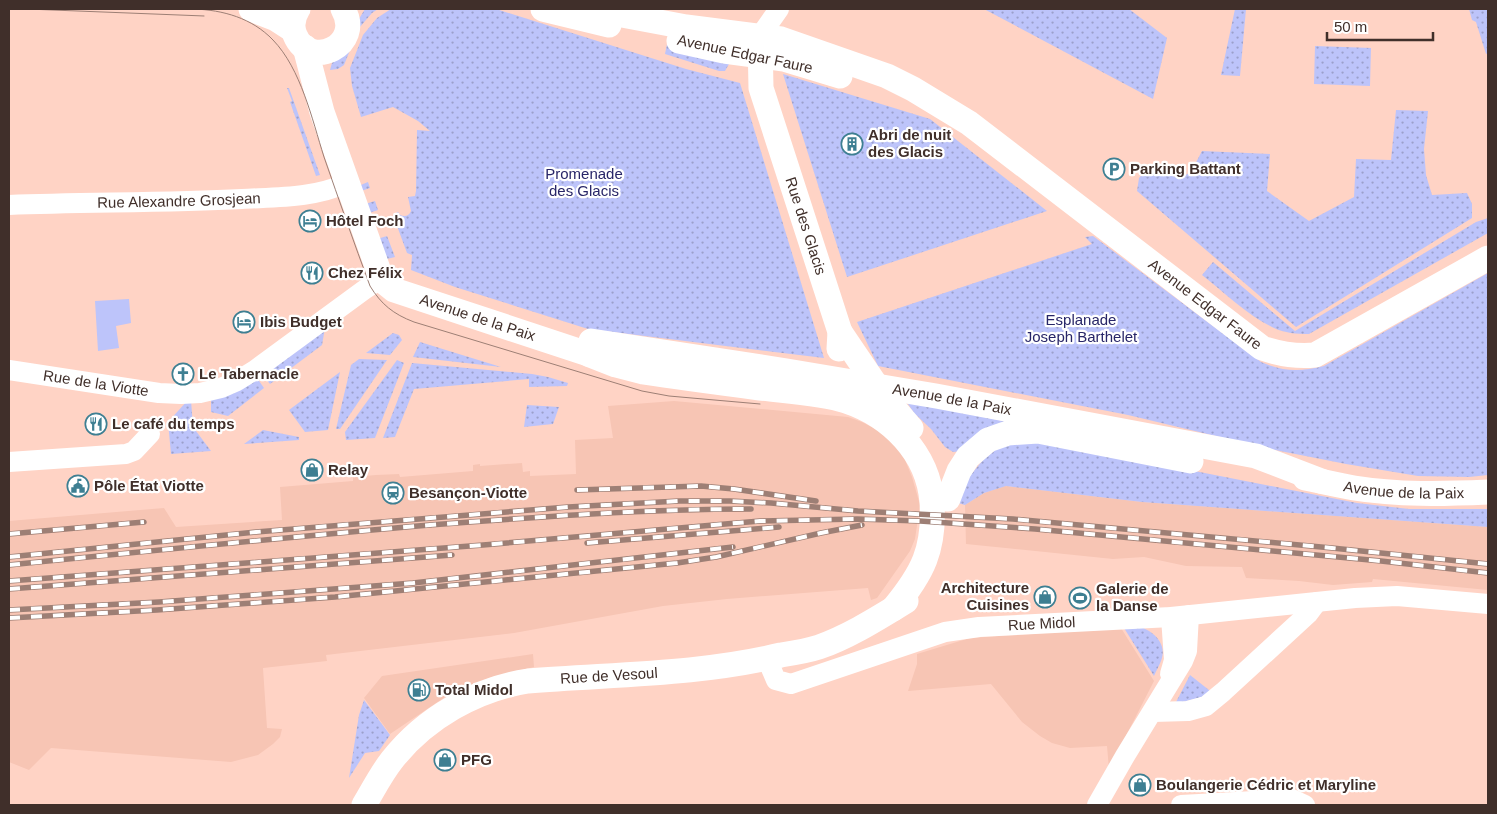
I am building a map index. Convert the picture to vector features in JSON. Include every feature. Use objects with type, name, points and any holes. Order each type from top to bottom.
[{"type":"main road","points":[[251,9],[299,29],[315,52],[331,51],[343,41],[347,34],[349,12]]},
{"type":"main road","name":"Avenue Edgar Faure","points":[[543,9],[724,51],[767,43]]},
{"type":"main road","name":"Avenue Edgar Faure","points":[[590,9],[767,43],[784,59],[945,107],[1035,172],[1262,348],[1281,354],[1316,355],[1488,258]]},
{"type":"main road","name":"Avenue de la Paix","points":[[299,29],[322,112],[347,183],[384,282],[394,290],[616,365],[643,372],[829,398]]},
{"type":"main road","name":"Rue des Glacis","points":[[767,43],[761,88],[840,332],[839,362],[829,398]]},
{"type":"main road","points":[[322,112],[326,74],[331,51]]},
{"type":"main road","name":"Rue de Vesoul","points":[[364,805],[393,759],[413,738],[465,700],[480,694],[528,681],[690,671],[742,664],[817,647],[857,630],[911,598],[922,589],[941,562],[946,543],[948,499],[942,477],[934,458],[882,394],[840,332]]},
{"type":"main road","name":"Avenue de la Paix","points":[[588,354],[591,341],[787,370],[1256,456],[1321,481]]},
{"type":"main road","name":"Rue de Vesoul","points":[[829,398],[854,404],[878,416],[895,428],[908,442],[918,458],[929,485],[932,515],[931,535],[927,554],[921,572],[893,609]]},
{"type":"main road","name":"Avenue de la Paix","points":[[948,499],[959,471],[968,457],[988,440],[1008,434],[1038,431],[1156,455],[1321,481],[1353,488],[1427,494],[1488,492]]},
{"type":"street","points":[[767,43],[779,9]]},
{"type":"street","points":[[767,43],[790,9]]},
{"type":"street","name":"Rue Alexandre Grosjean","points":[[9,205],[196,201],[302,195],[329,191],[347,183]]},
{"type":"street","name":"Rue de la Viotte","points":[[9,370],[159,393],[181,394],[221,388],[255,370],[370,286],[378,268]]},
{"type":"street","points":[[9,462],[126,454],[134,450],[150,434]]},
{"type":"street","name":"Rue Midol","points":[[767,658],[776,680],[791,684],[945,632],[979,628],[1180,616],[1397,596],[1488,604]]},
{"type":"street","points":[[1152,712],[1188,711],[1206,706],[1308,614],[1317,602]]},
{"type":"street","points":[[1104,804],[1125,756],[1183,661],[1187,651],[1180,616]]},
{"type":"street","points":[[1181,805],[1292,799],[1305,805]]},
{"type":"shaded area","points":[[674,401],[848,417],[881,432],[893,443],[903,455],[920,505],[915,539],[910,551],[877,598],[871,600],[868,588],[727,599],[663,606],[514,633],[326,655],[327,661],[263,668],[267,728],[282,729],[280,737],[258,755],[231,762],[51,748],[29,770],[9,762],[9,521],[164,508],[176,527],[282,520],[280,487],[353,481],[353,477],[376,475],[399,474],[400,477],[473,471],[473,465],[480,464],[480,466],[522,463],[523,472],[530,471],[530,476],[576,474],[575,440],[613,438],[608,406]]},
{"type":"shaded area","points":[[1005,486],[1142,502],[1488,527],[1488,590],[1373,579],[1372,582],[1333,585],[1246,578],[1242,567],[1186,566],[1144,557],[1113,559],[966,544],[965,505],[984,493]]},
{"type":"shaded area","points":[[1121,628],[1154,681],[1109,769],[1107,746],[1070,748],[1052,743],[1022,722],[991,684],[908,691],[917,664],[917,654],[970,638]]},
{"type":"shaded area","points":[[533,654],[534,667],[489,678],[448,695],[390,734],[364,698],[382,676]]},
{"type":"green space","points":[[365,9],[378,9],[359,28],[344,65],[338,69],[330,70],[332,63]]},
{"type":"green space","name":"Promenade des Glacis","points":[[391,9],[496,9],[686,69],[740,83],[824,358],[588,329],[455,287],[411,270],[412,255],[407,253],[393,215],[398,212],[400,215],[407,216],[411,211],[408,197],[415,196],[416,191],[417,130],[430,131],[418,121],[393,107],[361,117],[352,86],[350,68],[363,35],[377,18]]},
{"type":"green space","points":[[984,9],[1129,9],[1167,38],[1153,99]]},
{"type":"green space","points":[[1235,9],[1246,9],[1240,76],[1221,75]]},
{"type":"green space","points":[[1469,9],[1488,9],[1488,53],[1486,54],[1476,22],[1472,20]]},
{"type":"green space","points":[[667,44],[729,64],[725,71],[719,71],[665,54]]},
{"type":"green space","points":[[1315,46],[1371,48],[1370,86],[1314,84]]},
{"type":"green space","points":[[783,74],[930,119],[1047,211],[847,277]]},
{"type":"green space","points":[[287,88],[289,88],[320,175],[316,176],[290,102],[292,101]]},
{"type":"green space","points":[[1396,110],[1428,111],[1424,149],[1426,175],[1432,195],[1467,193],[1472,204],[1472,218],[1296,327],[1137,191],[1139,178],[1149,167],[1181,179],[1192,170],[1202,151],[1270,154],[1267,191],[1309,221],[1354,197],[1356,159],[1391,160]]},
{"type":"green space","points":[[368,182],[370,188],[361,191],[365,204],[375,201],[378,210],[369,213],[377,239],[387,236],[395,257],[387,259],[375,241],[356,187]]},
{"type":"green space","points":[[1488,218],[1488,233],[1309,334],[1282,331],[1264,323],[1246,311],[1202,275],[1213,262],[1295,331],[1476,222]]},
{"type":"green space","name":"Esplanade Joseph Barthelet","points":[[1093,236],[1261,362],[1277,368],[1292,370],[1324,366],[1488,273],[1488,475],[1469,477],[1418,476],[1346,464],[1270,449],[1128,415],[878,366],[857,322],[1092,244],[1085,237]]},
{"type":"green space","points":[[129,299],[131,323],[116,326],[119,348],[98,351],[95,301]]},
{"type":"green space","points":[[325,328],[322,345],[270,384],[262,374]]},
{"type":"green space","points":[[393,333],[399,335],[402,340],[390,355],[366,353]]},
{"type":"green space","points":[[420,342],[501,367],[413,357]]},
{"type":"green space","points":[[359,359],[387,360],[340,429],[336,429],[351,365]]},
{"type":"green space","points":[[397,360],[404,363],[375,438],[346,440],[345,432]]},
{"type":"green space","points":[[412,363],[532,374],[568,383],[567,386],[529,387],[529,379],[414,389],[395,437],[383,438]]},
{"type":"green space","points":[[340,372],[328,430],[305,432],[289,410]]},
{"type":"green space","points":[[257,378],[264,388],[228,416],[211,412],[211,397]]},
{"type":"green space","points":[[188,400],[191,400],[193,427],[211,451],[171,454],[168,422]]},
{"type":"green space","points":[[906,401],[1018,424],[963,451],[953,452],[945,447],[931,429],[914,413]]},
{"type":"green space","points":[[527,405],[559,407],[553,424],[524,427]]},
{"type":"green space","points":[[263,430],[299,437],[299,440],[244,444]]},
{"type":"green space","points":[[1037,440],[1357,503],[1409,509],[1488,509],[1488,527],[1142,502],[1006,486],[984,493],[965,505],[958,503],[962,485],[984,459],[999,447]]},
{"type":"green space","points":[[1140,627],[1155,635],[1163,649],[1161,661],[1154,676],[1124,628]]},
{"type":"green space","points":[[1190,675],[1214,694],[1175,704]]},
{"type":"green space","points":[[364,700],[390,735],[379,751],[365,753],[349,778],[359,715]]},
{"type":"tram line","points":[[27,9],[204,16]]},
{"type":"tram line","points":[[194,9],[226,13],[246,21],[265,32],[283,52],[298,80],[310,111],[324,157],[370,286],[383,303],[394,312],[414,322],[642,391],[669,396],[760,404]]},
{"type":"railway","points":[[577,490],[701,486],[816,501]]},
{"type":"railway","points":[[9,557],[256,532],[568,507],[679,501],[730,501],[858,511],[1013,519],[1488,564]]},
{"type":"railway","points":[[9,565],[430,525],[630,512],[751,509]]},
{"type":"railway","points":[[9,581],[483,545],[760,521],[857,519],[920,521],[1035,529],[1381,561],[1488,573]]},
{"type":"railway","points":[[9,534],[144,522]]},
{"type":"railway","points":[[9,618],[157,610],[335,597],[677,563],[716,557],[862,525]]},
{"type":"railway","points":[[587,543],[779,527]]},
{"type":"railway","points":[[9,610],[159,602],[413,583],[733,547]]},
{"type":"railway","points":[[9,589],[452,555]]},
{"type":"place","name":"Abri de nuit des Glacis","points":[[852,144]]},
{"type":"place","name":"Parking Battant","points":[[1114,169]]},
{"type":"place","name":"Hôtel Foch","points":[[310,221]]},
{"type":"place","name":"Chez Félix","points":[[312,273]]},
{"type":"place","name":"Ibis Budget","points":[[244,322]]},
{"type":"place","name":"Le Tabernacle","points":[[183,374]]},
{"type":"place","name":"Le café du temps","points":[[96,424]]},
{"type":"place","name":"Relay","points":[[312,470]]},
{"type":"place","name":"Pôle État Viotte","points":[[78,486]]},
{"type":"place","name":"Besançon-Viotte","points":[[393,493]]},
{"type":"place","name":"Architecture Cuisines","points":[[1045,597]]},
{"type":"place","name":"Galerie de la Danse","points":[[1080,598]]},
{"type":"place","name":"Total Midol","points":[[419,690]]},
{"type":"place","name":"PFG","points":[[445,760]]},
{"type":"place","name":"Boulangerie Cédric et Maryline","points":[[1140,785]]}]
